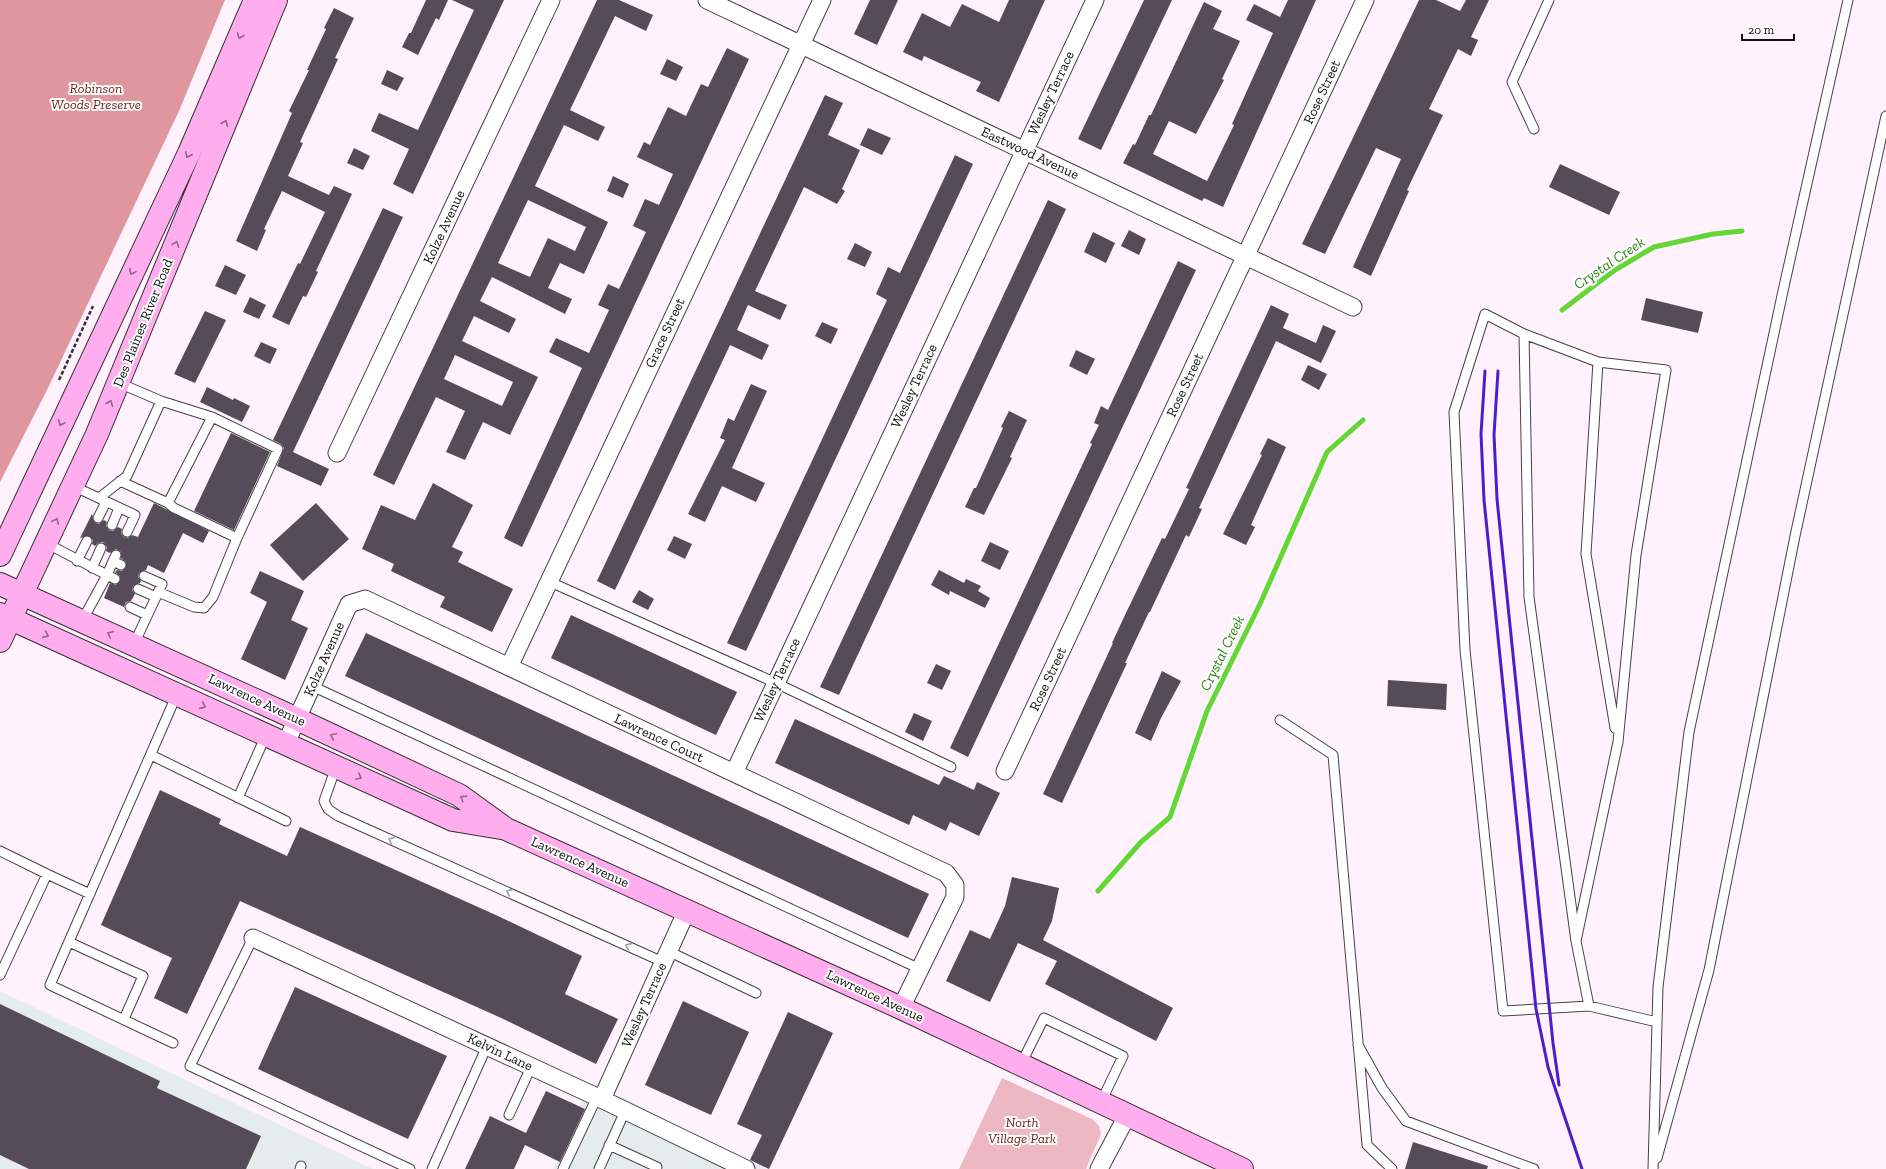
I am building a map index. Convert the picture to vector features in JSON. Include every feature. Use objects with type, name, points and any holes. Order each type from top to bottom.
[{"type":"main road","name":"Des Plaines River Road","points":[[0,555],[189,153],[256,0]]},
{"type":"main road","name":"Des Plaines River Road","points":[[0,641],[5,617],[22,594],[119,383],[276,0]]},
{"type":"main road","name":"Lawrence Avenue","points":[[0,584],[134,644],[459,795],[506,829],[901,1008],[1242,1169]]},
{"type":"main road","name":"Lawrence Avenue","points":[[5,617],[453,820],[506,829]]},
{"type":"street","name":"Kolze Avenue","points":[[337,453],[551,0]]},
{"type":"street","name":"Eastwood Avenue","points":[[707,0],[1353,307]]},
{"type":"street","name":"Grace Street","points":[[509,667],[548,581],[822,0]]},
{"type":"street","name":"Wesley Terrace","points":[[734,773],[1094,0]]},
{"type":"street","name":"Rose Street","points":[[1006,771],[1365,0]]},
{"type":"street","name":"Lawrence Court","points":[[357,602],[365,599],[946,872],[955,885],[955,897],[920,969]]},
{"type":"street","name":"Kolze Avenue","points":[[276,739],[297,719],[349,604],[357,602]]},
{"type":"street","name":"Wesley Terrace","points":[[599,1098],[687,910]]},
{"type":"street","name":"Kelvin Lane","points":[[252,938],[599,1098],[746,1169]]},
{"type":"street","points":[[901,1008],[920,969]]},
{"type":"street","points":[[1100,1169],[1128,1114]]},
{"type":"lane","points":[[1534,129],[1512,82],[1549,0]]},
{"type":"lane","points":[[1654,1169],[1658,987],[1689,732],[1783,291],[1848,0]]},
{"type":"lane","points":[[1654,1169],[1709,970],[1795,536],[1886,116]]},
{"type":"lane","points":[[1576,941],[1618,742],[1636,555],[1666,370],[1598,362],[1524,334],[1485,314],[1454,412],[1465,650],[1503,1011],[1589,1006],[1657,1022]]},
{"type":"lane","points":[[1524,334],[1529,597],[1576,941],[1589,1006]]},
{"type":"lane","points":[[1598,362],[1586,554],[1618,742]]},
{"type":"lane","points":[[119,383],[161,401],[212,417],[278,448],[237,538],[213,597],[204,608],[194,607],[138,589]]},
{"type":"lane","points":[[98,518],[102,500],[120,481],[127,476],[161,401]]},
{"type":"lane","points":[[168,503],[212,417]]},
{"type":"lane","points":[[120,481],[168,503],[174,508],[237,538]]},
{"type":"lane","points":[[72,486],[135,515],[127,532]]},
{"type":"lane","points":[[112,525],[119,508]]},
{"type":"lane","points":[[78,561],[87,541]]},
{"type":"lane","points":[[46,543],[111,577]]},
{"type":"lane","points":[[92,568],[101,548]]},
{"type":"lane","points":[[82,621],[103,594],[117,561]]},
{"type":"lane","points":[[134,644],[162,584],[144,576]]},
{"type":"lane","points":[[548,581],[776,683],[951,767]]},
{"type":"lane","points":[[130,607],[147,615]]},
{"type":"lane","points":[[312,686],[920,969]]},
{"type":"lane","points":[[173,1043],[50,985],[177,694]]},
{"type":"lane","points":[[1280,720],[1333,755],[1356,1042],[1366,1145],[1392,1169]]},
{"type":"lane","points":[[238,798],[276,739]]},
{"type":"lane","points":[[151,755],[286,821]]},
{"type":"lane","points":[[336,766],[324,801],[328,809],[338,816],[666,957],[756,993]]},
{"type":"lane","points":[[0,851],[90,894]]},
{"type":"lane","points":[[0,975],[47,874]]},
{"type":"lane","points":[[252,938],[190,1066],[410,1169]]},
{"type":"lane","points":[[69,942],[144,976],[124,1019]]},
{"type":"lane","points":[[1021,1064],[1044,1018],[1123,1056],[1102,1102]]},
{"type":"lane","points":[[1356,1042],[1382,1088],[1406,1121],[1534,1169]]},
{"type":"lane","points":[[432,1169],[486,1046]]},
{"type":"lane","points":[[509,1114],[531,1067]]},
{"type":"lane","points":[[563,1169],[599,1098]]},
{"type":"lane","points":[[599,1169],[625,1111]]},
{"type":"lane","points":[[609,1145],[657,1168],[656,1169]]},
{"type":"shaded area","points":[[0,991],[171,1073],[373,1169],[0,1169]]},
{"type":"shaded area","points":[[589,1083],[633,1102],[709,1142],[766,1169],[553,1169]]},
{"type":"green space","name":"Robinson Woods Preserve","points":[[0,0],[225,0],[179,111],[47,390],[0,482]]},
{"type":"green space","name":"North Village Park","points":[[1002,1078],[1092,1119],[1099,1126],[1101,1134],[1086,1169],[959,1169]]},
{"type":"building","points":[[426,0],[448,0],[439,20],[436,18],[418,55],[402,47],[409,33],[411,33]]},
{"type":"building","points":[[452,0],[504,0],[413,194],[393,184],[409,149],[371,131],[379,113],[418,130],[474,10]]},
{"type":"building","points":[[597,0],[619,0],[653,15],[646,31],[615,16],[570,110],[605,127],[598,141],[564,125],[535,186],[608,222],[584,274],[560,263],[548,288],[572,299],[565,314],[492,277],[480,301],[516,319],[509,333],[474,316],[462,341],[538,377],[510,435],[483,422],[465,460],[446,452],[465,411],[436,397],[394,485],[373,475]],"holes":[[[528,200],[586,227],[575,251],[548,238],[530,277],[498,263]],[[455,355],[513,382],[502,406],[444,379]]]},
{"type":"building","points":[[870,0],[898,0],[877,45],[854,34]]},
{"type":"building","points":[[1009,0],[1045,0],[999,102],[976,91],[981,82],[924,56],[922,61],[903,52],[922,13],[950,27],[962,4],[999,22]]},
{"type":"building","points":[[1144,0],[1172,0],[1101,150],[1078,139]]},
{"type":"building","points":[[1288,0],[1316,0],[1223,207],[1204,198],[1202,201],[1123,163],[1133,144],[1135,145],[1149,115],[1151,115],[1204,2],[1222,11],[1213,29],[1240,41],[1222,79],[1224,80],[1196,134],[1169,121],[1153,154],[1207,181],[1234,125],[1232,124],[1273,33],[1246,20],[1254,4],[1280,17]]},
{"type":"building","points":[[1419,0],[1436,0],[1460,11],[1466,0],[1489,0],[1471,37],[1478,40],[1471,56],[1458,49],[1429,109],[1443,115],[1407,190],[1409,191],[1371,276],[1353,267],[1401,159],[1376,148],[1325,254],[1302,244]]},
{"type":"building","points":[[334,8],[354,18],[335,58],[338,59],[300,142],[303,143],[288,176],[329,195],[334,186],[352,194],[316,271],[318,272],[306,297],[303,296],[289,325],[272,317],[325,212],[282,191],[264,229],[266,230],[257,251],[236,241],[292,113],[289,111],[309,70],[307,70]]},
{"type":"building","points":[[727,48],[749,59],[522,547],[504,538],[582,368],[549,352],[556,338],[589,353],[609,310],[598,305],[608,284],[619,289],[646,232],[633,226],[645,199],[659,205],[673,174],[637,157],[644,142],[650,145],[668,107],[686,116],[701,84],[708,87]]},
{"type":"building","points":[[667,59],[683,67],[676,81],[660,74]]},
{"type":"building","points":[[387,70],[404,78],[397,91],[381,84]]},
{"type":"building","points":[[825,95],[843,103],[828,135],[860,150],[842,189],[845,191],[837,204],[804,187],[755,291],[787,305],[780,320],[748,305],[737,330],[769,345],[762,360],[730,345],[615,590],[597,581]]},
{"type":"building","points":[[868,128],[891,138],[882,155],[860,145]]},
{"type":"building","points":[[354,148],[370,156],[363,170],[347,163]]},
{"type":"building","points":[[955,155],[973,164],[746,651],[727,643],[887,300],[876,294],[888,267],[900,273]]},
{"type":"building","points":[[1560,164],[1620,192],[1609,215],[1549,187]]},
{"type":"building","points":[[613,176],[629,184],[623,198],[607,191]]},
{"type":"building","points":[[1048,200],[1066,209],[839,695],[820,687]]},
{"type":"building","points":[[383,208],[403,217],[293,452],[329,469],[321,486],[277,466],[284,448],[281,444],[273,440]]},
{"type":"building","points":[[1129,230],[1146,239],[1139,255],[1121,246]]},
{"type":"building","points":[[1093,232],[1115,243],[1106,263],[1084,252]]},
{"type":"building","points":[[855,243],[872,252],[865,267],[847,259]]},
{"type":"building","points":[[1178,261],[1196,270],[968,757],[950,748],[1092,444],[1090,443],[1099,425],[1094,423],[1101,406],[1108,410]]},
{"type":"building","points":[[225,265],[246,275],[236,295],[215,286]]},
{"type":"building","points":[[250,297],[266,305],[259,319],[243,312]]},
{"type":"building","points":[[1646,298],[1703,312],[1698,333],[1641,320]]},
{"type":"building","points":[[1271,305],[1289,314],[1283,328],[1316,343],[1323,325],[1336,331],[1321,363],[1276,341],[1199,508],[1202,509],[1189,537],[1186,535],[1149,612],[1062,803],[1043,794],[1125,615],[1162,538],[1165,539],[1189,489],[1186,488]]},
{"type":"building","points":[[205,311],[226,320],[195,383],[174,374]]},
{"type":"building","points":[[822,322],[838,329],[831,344],[815,336]]},
{"type":"building","points":[[261,342],[277,349],[270,364],[254,356]]},
{"type":"building","points":[[1076,350],[1095,359],[1087,375],[1069,366]]},
{"type":"building","points":[[1308,365],[1327,374],[1319,390],[1301,380]]},
{"type":"building","points":[[751,384],[767,391],[732,468],[765,483],[756,502],[722,486],[705,522],[688,514],[725,440],[720,438],[728,418],[734,421]]},
{"type":"building","points":[[207,387],[233,400],[234,398],[250,406],[242,422],[200,402]]},
{"type":"building","points":[[1009,411],[1027,420],[1010,457],[1012,458],[984,515],[965,507],[974,488],[976,488]]},
{"type":"building","points":[[231,433],[270,452],[234,530],[194,511]]},
{"type":"building","points":[[1268,438],[1286,447],[1251,525],[1255,527],[1246,545],[1223,534],[1262,455],[1260,454]]},
{"type":"building","points":[[433,483],[473,505],[452,547],[463,552],[458,562],[513,589],[492,632],[440,607],[445,597],[391,571],[394,564],[362,549],[381,505],[415,520]]},
{"type":"building","points":[[154,503],[209,531],[203,543],[183,533],[164,573],[148,565],[146,570],[139,573],[138,577],[141,581],[133,586],[132,590],[135,594],[131,601],[126,602],[124,607],[104,598],[110,583],[116,585],[120,581],[120,576],[115,572],[117,570],[122,571],[126,567],[126,562],[121,558],[121,552],[116,549],[110,553],[106,551],[107,547],[103,542],[98,543],[95,546],[92,544],[93,540],[89,536],[80,538],[92,514],[95,523],[99,524],[104,520],[107,522],[106,526],[109,530],[113,531],[118,527],[122,529],[121,533],[124,537],[128,538],[132,535],[138,537]]},
{"type":"building","points":[[316,503],[349,539],[303,581],[270,545]]},
{"type":"building","points":[[674,536],[692,544],[685,559],[667,550]]},
{"type":"building","points":[[990,542],[1009,551],[1000,570],[981,561]]},
{"type":"building","points":[[939,570],[964,583],[966,579],[981,586],[978,591],[990,598],[985,608],[950,591],[949,595],[931,585]]},
{"type":"building","points":[[260,571],[304,591],[291,620],[308,628],[285,680],[241,659],[267,602],[250,593]]},
{"type":"building","points":[[639,590],[654,599],[648,610],[632,602]]},
{"type":"building","points":[[571,615],[737,692],[716,735],[551,658]]},
{"type":"building","points":[[366,633],[929,894],[908,938],[345,676]]},
{"type":"building","points":[[936,664],[951,671],[942,690],[927,683]]},
{"type":"building","points":[[1162,671],[1181,681],[1161,718],[1151,741],[1135,733]]},
{"type":"building","points":[[1388,680],[1447,684],[1446,710],[1387,706]]},
{"type":"building","points":[[914,713],[932,721],[923,741],[905,732]]},
{"type":"building","points":[[795,719],[939,785],[944,776],[974,790],[977,782],[1000,793],[979,836],[950,822],[946,831],[913,815],[909,825],[775,763]]},
{"type":"building","points":[[160,790],[221,819],[219,824],[287,856],[300,827],[498,916],[582,956],[565,994],[618,1019],[596,1064],[499,1017],[240,901],[187,1014],[154,998],[172,958],[101,925]]},
{"type":"building","points":[[1012,877],[1059,888],[1052,921],[1043,940],[1173,1008],[1156,1041],[1045,984],[1057,961],[1018,943],[990,1002],[946,981],[970,930],[990,939],[1005,906]]},
{"type":"building","points":[[295,987],[447,1056],[408,1139],[258,1069]]},
{"type":"building","points":[[683,1001],[749,1032],[711,1115],[645,1085]]},
{"type":"building","points":[[0,1004],[160,1081],[157,1088],[261,1136],[246,1169],[29,1169],[0,1155]]},
{"type":"building","points":[[788,1012],[833,1033],[769,1169],[750,1160],[762,1135],[737,1124]]},
{"type":"building","points":[[546,1091],[585,1109],[560,1162],[525,1145],[514,1169],[465,1169],[490,1116],[526,1133]]},
{"type":"building","points":[[1413,1142],[1488,1166],[1487,1169],[1405,1169]]},
{"type":"waterway","name":"Crystal Creek","points":[[1562,310],[1615,270],[1654,247],[1713,234],[1742,231]]},
{"type":"waterway","name":"Crystal Creek","points":[[1098,891],[1141,842],[1170,817],[1207,711],[1260,604],[1327,452],[1363,420]]},
{"type":"railway","points":[[1485,371],[1481,434],[1484,500],[1536,1009],[1548,1067],[1582,1169]]},
{"type":"railway","points":[[1498,371],[1494,435],[1497,499],[1553,1043],[1559,1085]]}]
